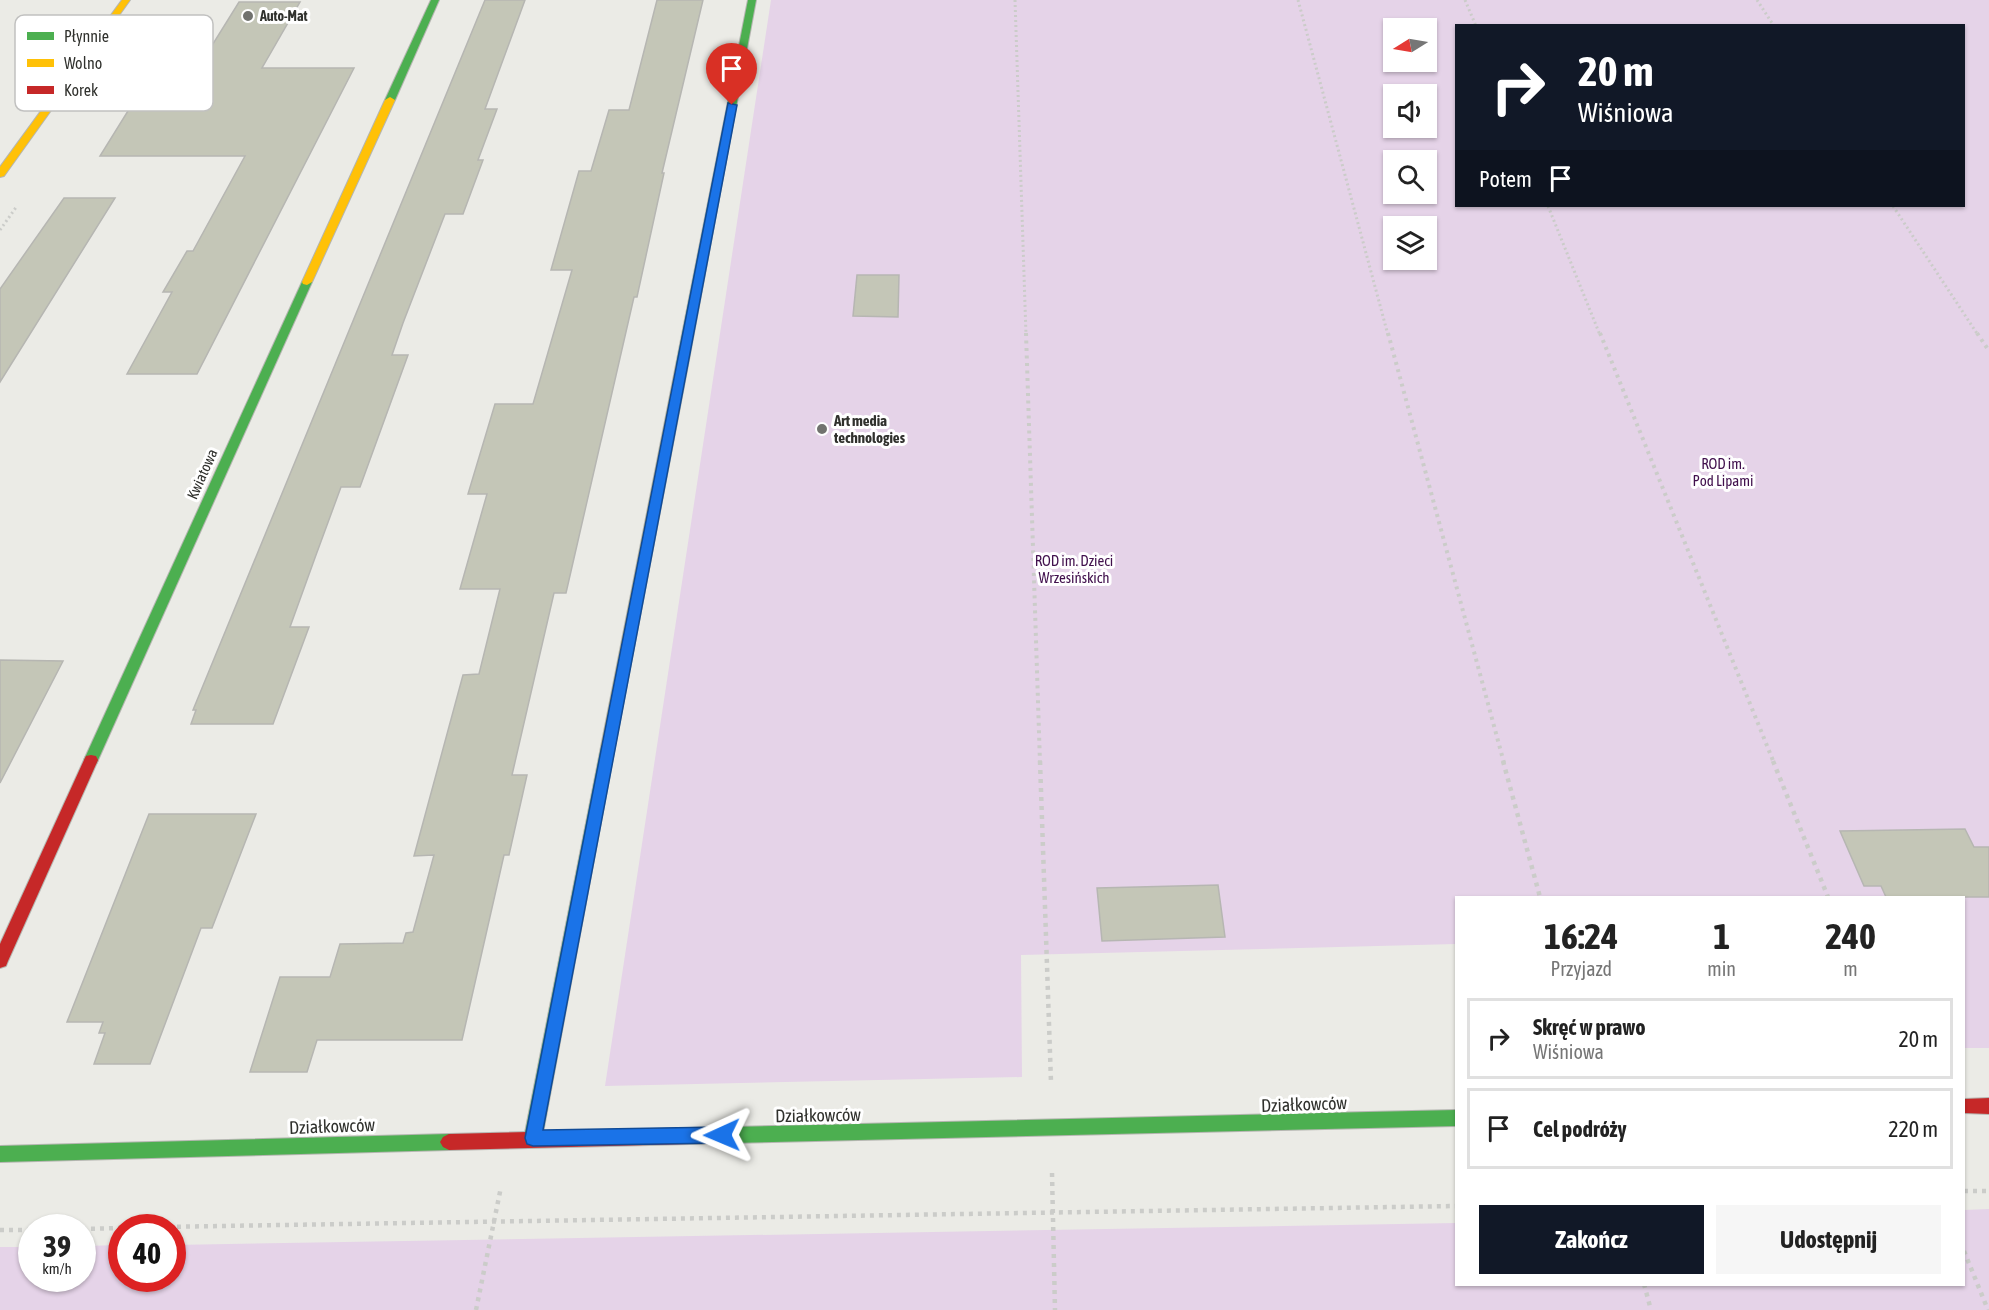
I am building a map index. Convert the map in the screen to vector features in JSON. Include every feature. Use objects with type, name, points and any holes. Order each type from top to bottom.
[{"type":"street","points":[[115,15],[126,0]]},
{"type":"street","name":"Kwiatowa","points":[[0,961],[435,0]]},
{"type":"street","points":[[533,1138],[752,0]]},
{"type":"street","points":[[0,174],[46,111]]},
{"type":"street","points":[[1965,1106],[1989,1106]]},
{"type":"street","name":"Działkowców","points":[[0,1154],[533,1138],[1052,1129],[1455,1118]]},
{"type":"path","points":[[1015,0],[1052,1129],[1055,1310]]},
{"type":"path","points":[[1298,0],[1540,896]]},
{"type":"path","points":[[1465,0],[1475,24]]},
{"type":"path","points":[[1758,0],[1773,24]]},
{"type":"path","points":[[1548,207],[1828,896]]},
{"type":"path","points":[[1894,207],[1989,351]]},
{"type":"path","points":[[0,230],[4,225]]},
{"type":"path","points":[[477,1310],[511,1139]]},
{"type":"path","points":[[1965,1191],[1989,1191]]},
{"type":"path","points":[[186,1226],[1455,1206]]},
{"type":"path","points":[[0,1230],[18,1230]]},
{"type":"path","points":[[1965,1253],[1988,1310]]},
{"type":"path","points":[[1645,1286],[1651,1310]]},
{"type":"green space","name":"ROD im. Dzieci Wrzesińskich","points":[[771,0],[1989,0],[1989,1048],[1965,1048],[1965,896],[1455,896],[1455,944],[1021,955],[1022,1077],[605,1086]]},
{"type":"green space","points":[[1989,1209],[1989,1310],[0,1310],[0,1247],[18,1247],[18,1292],[96,1292],[96,1246],[108,1245],[108,1292],[186,1292],[186,1245],[1455,1223],[1455,1286],[1965,1286],[1965,1210]]},
{"type":"building","points":[[485,0],[525,0],[485,109],[497,109],[478,160],[483,160],[463,214],[445,214],[403,323],[392,355],[408,355],[360,487],[341,487],[290,627],[309,627],[273,724],[191,724],[196,710],[193,710]]},
{"type":"building","points":[[657,0],[703,0],[662,173],[664,173],[637,297],[634,297],[566,593],[554,593],[512,775],[527,775],[509,855],[504,855],[462,1040],[317,1040],[307,1072],[250,1072],[280,977],[330,977],[340,944],[403,943],[406,933],[413,932],[434,855],[414,856],[463,675],[479,674],[500,589],[460,589],[487,494],[468,494],[495,404],[533,404],[572,270],[551,270],[579,171],[591,171],[609,110],[629,110]]},
{"type":"building","points":[[239,2],[300,2],[262,68],[354,68],[197,374],[127,374],[172,292],[163,292],[187,251],[193,251],[245,156],[100,156],[128,111],[213,111],[213,44]]},
{"type":"building","points":[[64,198],[115,198],[0,382],[0,289]]},
{"type":"building","points":[[857,275],[899,275],[898,317],[853,316]]},
{"type":"building","points":[[0,660],[63,661],[0,783]]},
{"type":"building","points":[[149,814],[256,814],[212,928],[201,928],[150,1064],[94,1064],[105,1033],[99,1033],[103,1022],[67,1022]]},
{"type":"building","points":[[1965,829],[1974,847],[1989,847],[1989,897],[1886,896],[1881,886],[1864,886],[1840,831]]},
{"type":"building","points":[[1218,885],[1225,937],[1102,941],[1097,888]]},
{"type":"traffic: fast","points":[[390,100],[435,0]]},
{"type":"traffic: fast","points":[[682,365],[752,0]]},
{"type":"traffic: fast","points":[[91,760],[307,282]]},
{"type":"traffic: fast","points":[[533,1138],[608,747]]},
{"type":"traffic: fast","points":[[730,1135],[1455,1118]]},
{"type":"traffic: fast","points":[[0,1154],[449,1142]]},
{"type":"traffic: slow","points":[[115,15],[126,0]]},
{"type":"traffic: slow","points":[[307,282],[390,100]]},
{"type":"traffic: slow","points":[[0,174],[46,111]]},
{"type":"traffic: slow","points":[[608,747],[682,365]]},
{"type":"traffic: jam","points":[[0,961],[91,760]]},
{"type":"traffic: jam","points":[[1965,1106],[1989,1106]]},
{"type":"traffic: jam","points":[[449,1142],[730,1135]]},
{"type":"place","name":"Auto-Mat","points":[[248,16]]},
{"type":"place","name":"Art media technologies","points":[[822,429]]},
{"type":"route","points":[[722,1135],[533,1138],[732,105]]},
{"type":"park label","name":"ROD im. Pod Lipami","points":[[1723,472]]}]
